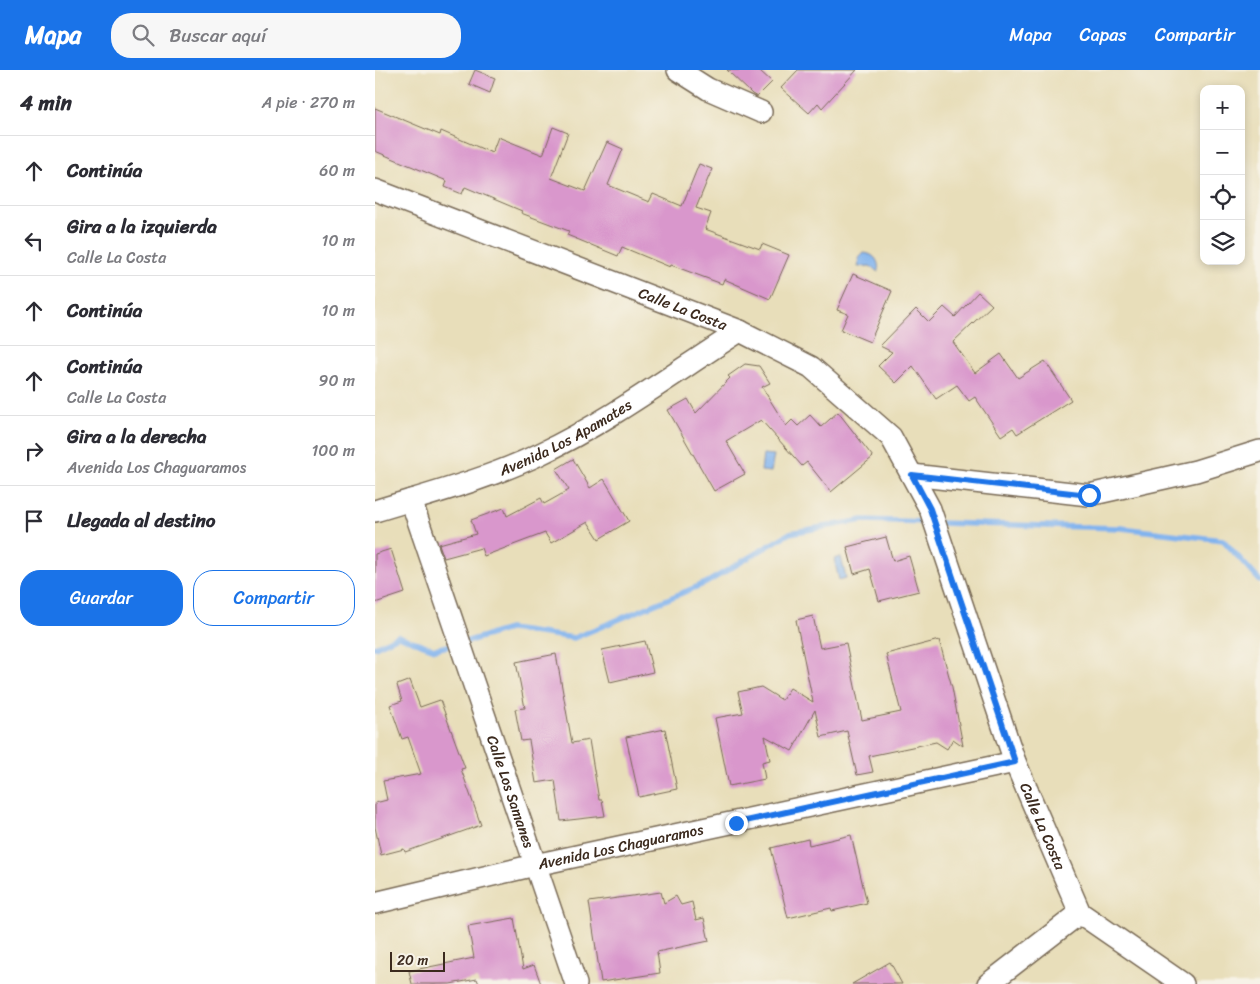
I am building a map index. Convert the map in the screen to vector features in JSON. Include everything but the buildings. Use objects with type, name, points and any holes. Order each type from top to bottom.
[{"type":"street","points":[[678,70],[708,89],[761,112]]},
{"type":"street","name":"Calle La Costa","points":[[375,190],[740,331],[811,367],[891,437],[930,509],[1015,762],[1080,913]]},
{"type":"street","name":"Avenida Los Apamates","points":[[375,511],[502,470],[561,444],[740,331]]},
{"type":"street","points":[[912,475],[1089,495],[1196,471],[1260,450]]},
{"type":"street","name":"Calle Los Samanes","points":[[411,500],[577,984]]},
{"type":"street","name":"Avenida Los Chaguaramos","points":[[375,903],[535,866],[1015,762]]},
{"type":"street","points":[[988,984],[1080,913],[1183,984]]},
{"type":"water","points":[[864,253],[876,259],[878,272],[870,266],[858,267],[859,258]]},
{"type":"water","points":[[763,454],[774,455],[771,472],[761,471]]},
{"type":"water","points":[[841,557],[846,578],[839,580],[834,559]]},
{"type":"waterway","points":[[465,642],[509,629],[574,638],[706,583],[790,533],[863,520],[929,522]]},
{"type":"waterway","points":[[939,523],[1121,528],[1223,540],[1260,581]]},
{"type":"waterway","points":[[375,647],[398,636],[435,649],[456,644]]},
{"type":"route","points":[[736,823],[1015,762],[930,509],[912,475],[1089,495]]}]
